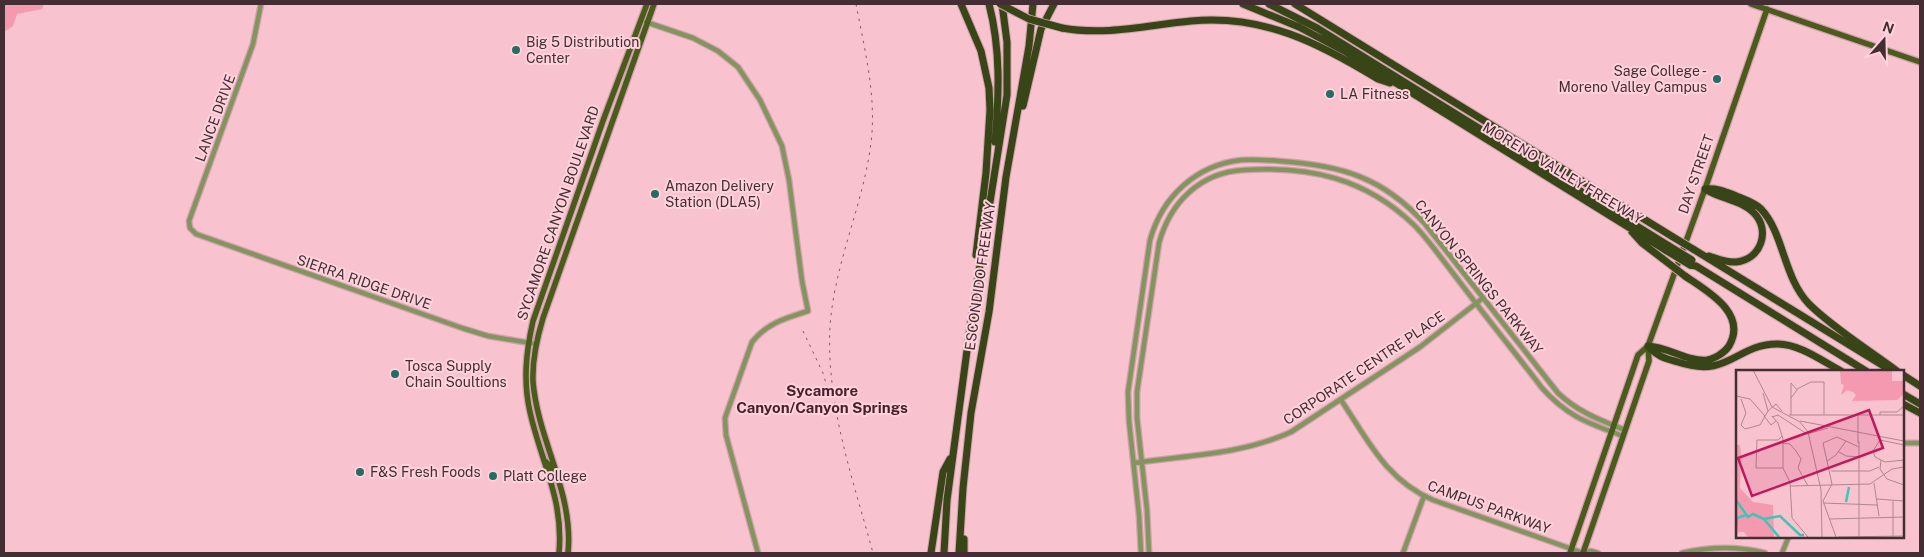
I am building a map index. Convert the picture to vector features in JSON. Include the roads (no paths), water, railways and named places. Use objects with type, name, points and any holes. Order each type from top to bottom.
[{"type":"highway","points":[[961,4],[981,51],[989,88],[990,110],[986,173],[970,328]]},
{"type":"highway","points":[[989,4],[997,42],[999,73],[990,193]]},
{"type":"highway","points":[[1001,4],[1029,19],[1062,28],[1094,32],[1204,20],[1255,24],[1280,30],[1312,42],[1378,79],[1400,88]]},
{"type":"highway","name":"ESCONDIDO FREEWAY","points":[[944,553],[952,455],[1008,78],[1007,42],[1001,4]]},
{"type":"highway","name":"ESCONDIDO FREEWAY","points":[[959,553],[963,488],[972,413],[989,312],[1006,177],[1029,46],[1033,4]]},
{"type":"highway","points":[[1006,177],[1041,29],[1054,4]]},
{"type":"highway","name":"MORENO VALLEY FREEWAY","points":[[1243,4],[1280,18],[1346,52],[1400,88],[1629,228],[1668,248],[1864,370]]},
{"type":"highway","points":[[1269,4],[1317,28],[1668,248]]},
{"type":"highway","name":"MORENO VALLEY FREEWAY","points":[[1293,4],[1889,370]]},
{"type":"highway","points":[[1705,189],[1714,188],[1746,200],[1760,208],[1773,229],[1792,279],[1805,299],[1825,318],[1896,370]]},
{"type":"highway","points":[[1695,250],[1724,261],[1743,261],[1756,252],[1762,239],[1762,224],[1750,209],[1712,194],[1705,189]]},
{"type":"highway","points":[[1629,228],[1642,243],[1729,310],[1734,326],[1729,346],[1722,354],[1708,360],[1693,358],[1659,347],[1648,346]]},
{"type":"highway","points":[[1648,346],[1656,355],[1686,365],[1708,368],[1721,365],[1763,346],[1787,344],[1839,370]]},
{"type":"highway","points":[[1904,377],[1920,387]]},
{"type":"highway","points":[[1904,395],[1920,404]]},
{"type":"highway","points":[[1904,405],[1920,413]]},
{"type":"highway","points":[[931,553],[944,472],[952,455]]},
{"type":"highway","points":[[963,488],[964,553]]},
{"type":"main road","name":"SYCAMORE CANYON BOULEVARD","points":[[559,553],[558,512],[554,490],[528,400],[526,376],[528,343],[536,312],[604,118],[647,4]]},
{"type":"main road","name":"SYCAMORE CANYON BOULEVARD","points":[[568,553],[566,512],[558,475],[541,424],[536,400],[533,380],[536,344],[543,318],[654,4]]},
{"type":"main road","points":[[1751,4],[1920,62]]},
{"type":"main road","name":"DAY STREET","points":[[1583,553],[1649,361],[1648,346],[1705,189],[1766,9]]},
{"type":"main road","name":"DAY STREET","points":[[1571,551],[1638,355],[1648,346]]},
{"type":"main road","points":[[544,460],[551,467],[553,473],[558,475]]},
{"type":"street","name":"LANCE DRIVE","points":[[190,228],[190,221],[253,44],[261,4]]},
{"type":"street","points":[[641,20],[710,46],[738,67],[769,116],[782,146],[789,180],[802,281],[808,311],[772,323],[752,342],[726,418],[726,436],[758,553]]},
{"type":"street","name":"CANYON SPRINGS PARKWAY","points":[[1140,553],[1140,530],[1129,421],[1129,384],[1144,276],[1153,228],[1158,216],[1177,191],[1203,170],[1213,167],[1244,160],[1299,162],[1336,168],[1366,179],[1399,199],[1416,214],[1558,393],[1580,410],[1613,429]]},
{"type":"street","name":"CANYON SPRINGS PARKWAY","points":[[1150,553],[1148,510],[1137,418],[1137,392],[1158,243],[1166,221],[1179,201],[1197,185],[1217,174],[1254,169],[1298,171],[1325,175],[1354,184],[1388,203],[1414,225],[1542,388],[1557,404],[1586,423],[1624,433]]},
{"type":"street","name":"SIERRA RIDGE DRIVE","points":[[190,228],[196,234],[462,328],[488,336],[536,344]]},
{"type":"street","name":"CORPORATE CENTRE PLACE","points":[[1134,463],[1238,450],[1258,446],[1291,432],[1420,347],[1483,298]]},
{"type":"street","name":"CAMPUS PARKWAY","points":[[1341,400],[1386,467],[1405,485],[1424,496],[1571,551],[1598,553]]},
{"type":"street","points":[[1904,443],[1920,443]]},
{"type":"street","points":[[1403,553],[1424,496]]},
{"type":"street","points":[[1782,553],[1789,537]]},
{"type":"street","points":[[1682,553],[1727,548],[1765,553]]},
{"type":"railway","points":[[856,4],[869,77],[872,132],[861,194],[842,260],[832,304],[830,356],[832,385],[842,442],[873,553]]},
{"type":"railway","points":[[803,331],[823,373],[827,387]]},
{"type":"place","name":"Big 5 Distribution Center","points":[[516,50]]},
{"type":"place","name":"Sage College - Moreno Valley Campus","points":[[1717,79]]},
{"type":"place","name":"LA Fitness","points":[[1330,94]]},
{"type":"place","name":"Amazon Delivery Station (DLA5)","points":[[655,194]]},
{"type":"place","name":"Tosca Supply Chain Soultions","points":[[395,374]]},
{"type":"place","name":"F&S Fresh Foods","points":[[360,472]]},
{"type":"place","name":"Platt College","points":[[493,476]]},
{"type":"district","name":"Sycamore Canyon/Canyon Springs","points":[[822,398]]}]
